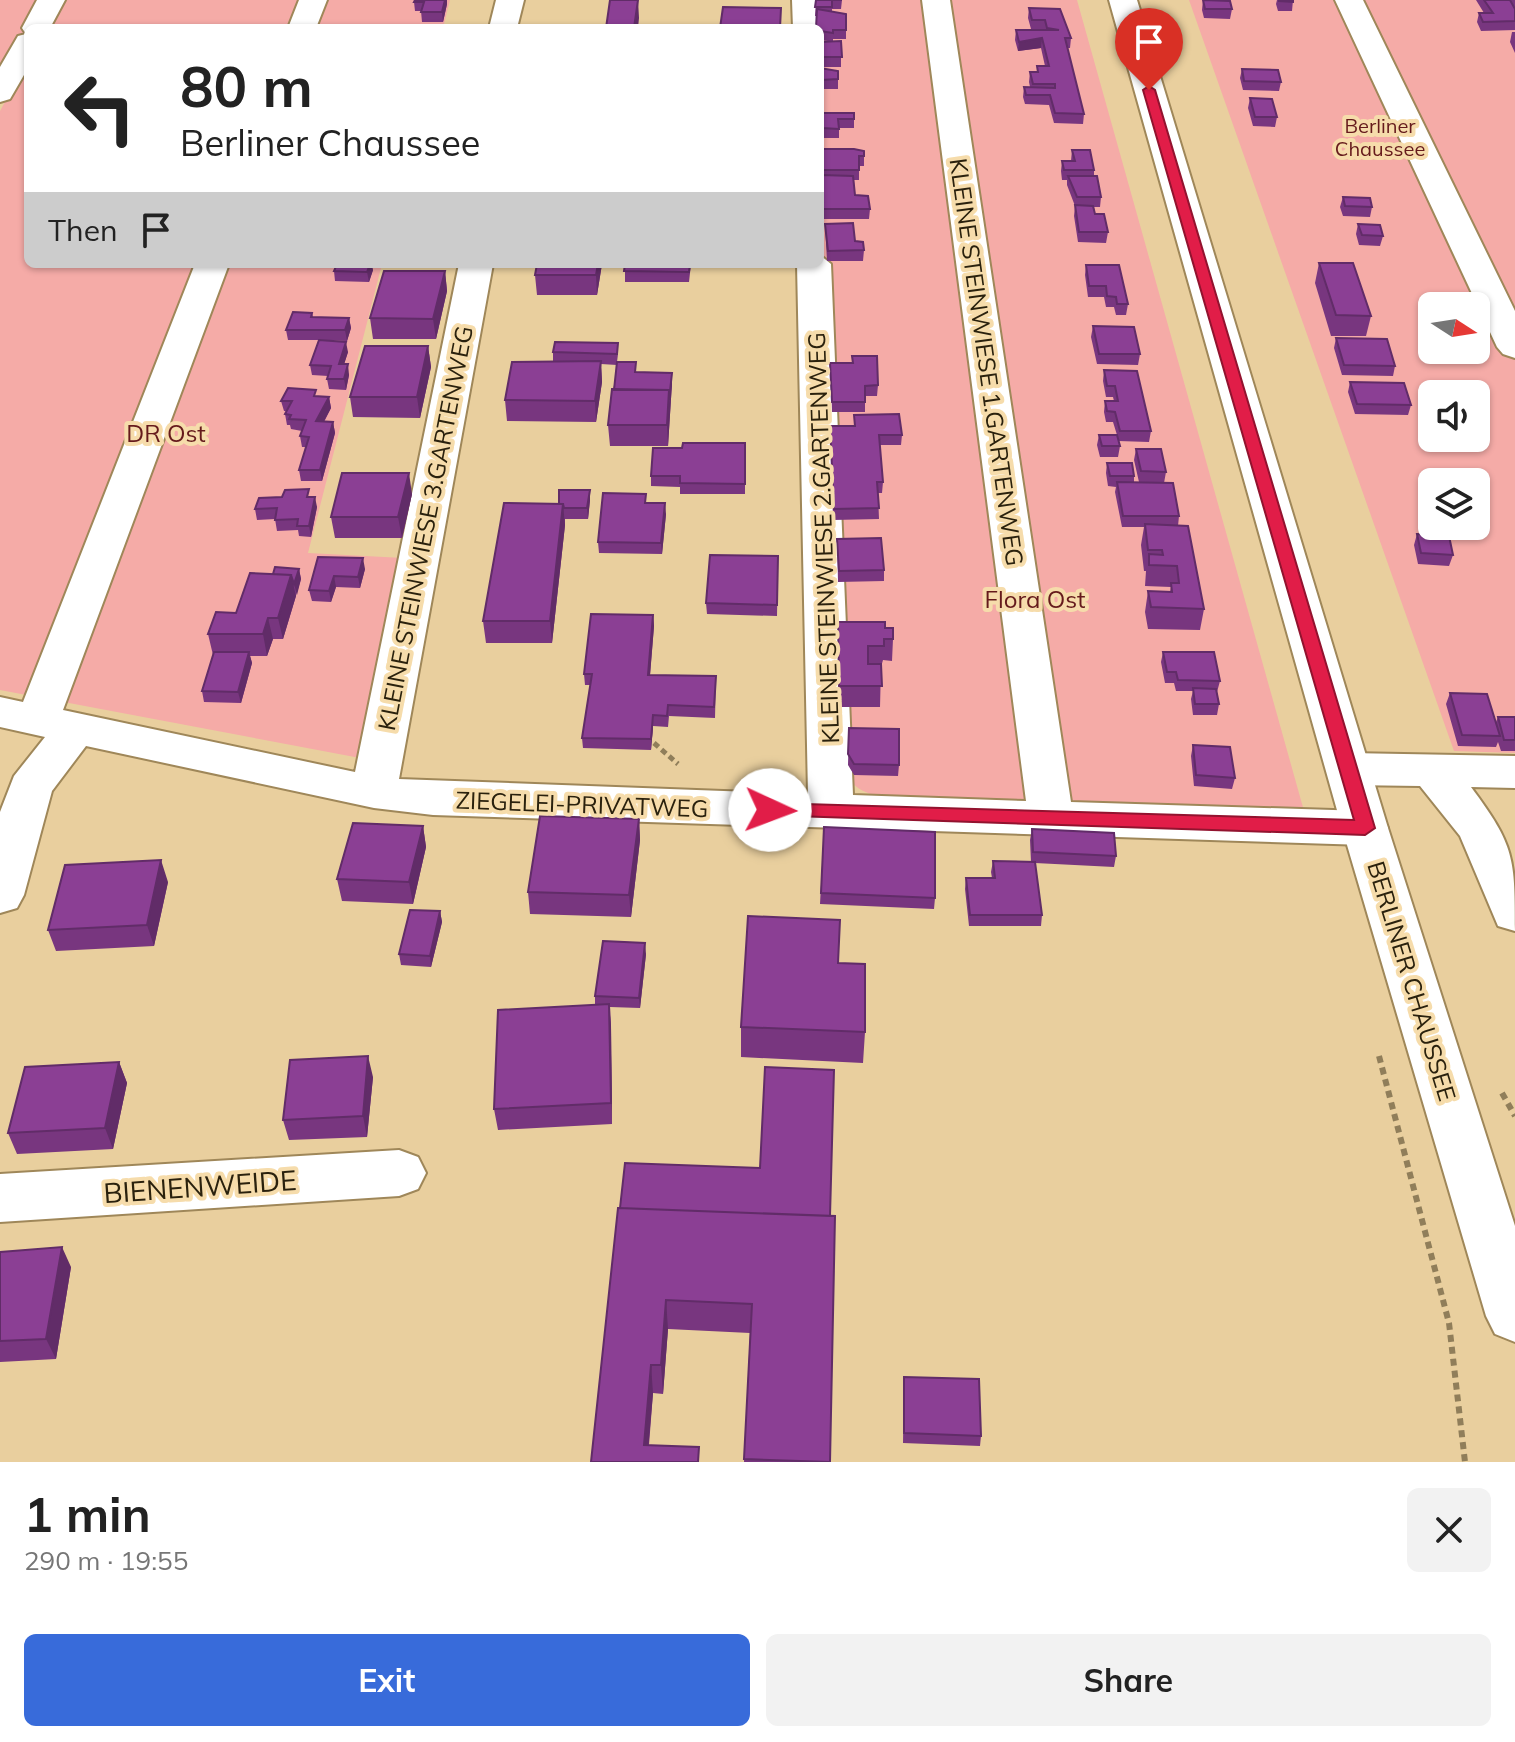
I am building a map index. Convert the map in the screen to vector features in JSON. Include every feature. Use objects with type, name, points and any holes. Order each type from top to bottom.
[{"type":"main road","points":[[38,24],[51,0]]},
{"type":"main road","points":[[304,24],[313,0]]},
{"type":"main road","points":[[504,24],[510,0]]},
{"type":"main road","points":[[806,0],[807,24]]},
{"type":"main road","name":"KLEINE STEINWIESE 1.GARTENWEG","points":[[936,0],[1051,820]]},
{"type":"main road","name":"BERLINER CHAUSSEE","points":[[1123,0],[1365,828],[1515,1316]]},
{"type":"main road","points":[[1349,0],[1515,347]]},
{"type":"main road","points":[[0,93],[24,49]]},
{"type":"main road","points":[[0,895],[30,787],[37,721],[210,268]]},
{"type":"main road","name":"KLEINE STEINWIESE 3.GARTENWEG","points":[[374,792],[475,268]]},
{"type":"main road","name":"KLEINE STEINWIESE 2.GARTENWEG","points":[[814,268],[831,812]]},
{"type":"main road","name":"ZIEGELEI-PRIVATWEG","points":[[37,721],[374,792],[433,799],[1365,828]]},
{"type":"main road","points":[[1348,769],[1515,772]]},
{"type":"main road","points":[[1432,770],[1480,829],[1515,913]]},
{"type":"main road","name":"BIENENWEIDE","points":[[0,1198],[399,1173]]},
{"type":"green space","points":[[0,0],[41,0],[28,24],[24,24],[24,32],[0,77]]},
{"type":"green space","points":[[60,0],[450,0],[444,24],[47,24]]},
{"type":"green space","name":"Flora Ost","points":[[811,0],[1077,0],[1304,811],[887,798],[860,789],[840,769],[821,268],[824,268],[824,24],[819,24]]},
{"type":"green space","name":"Berliner Chaussee","points":[[1189,0],[1505,0],[1515,16],[1515,753],[1454,751]]},
{"type":"green space","name":"DR Ost","points":[[24,67],[24,268],[381,268],[308,553],[403,558],[360,758],[0,690],[0,111]]},
{"type":"building","points":[[415,0],[445,0],[442,12],[421,12],[424,2]]},
{"type":"building","points":[[610,0],[638,0],[635,24],[607,24]]},
{"type":"building","points":[[816,0],[832,0],[832,7],[815,7]]},
{"type":"building","points":[[1203,0],[1230,1],[1232,9],[1205,9]]},
{"type":"building","points":[[1484,0],[1510,0],[1515,9],[1515,21],[1483,22],[1479,13],[1493,13]]},
{"type":"building","points":[[723,7],[781,8],[780,24],[721,24]]},
{"type":"building","points":[[1029,8],[1060,9],[1071,38],[1065,38],[1084,114],[1055,113],[1050,95],[1026,95],[1024,87],[1055,88],[1055,84],[1033,84],[1030,72],[1038,72],[1037,66],[1049,66],[1042,38],[1019,42],[1016,30],[1059,30],[1047,28],[1045,20],[1032,20]]},
{"type":"building","points":[[817,9],[846,14],[846,30],[824,32],[824,24],[816,24]]},
{"type":"building","points":[[841,41],[842,57],[824,57],[824,42]]},
{"type":"building","points":[[824,69],[838,71],[838,79],[824,80]]},
{"type":"building","points":[[1242,69],[1278,70],[1281,82],[1244,81]]},
{"type":"building","points":[[1250,98],[1272,99],[1277,117],[1255,117]]},
{"type":"building","points":[[824,113],[854,113],[854,119],[838,119],[839,129],[824,128]]},
{"type":"building","points":[[824,149],[864,151],[864,156],[859,156],[859,170],[824,170]]},
{"type":"building","points":[[1072,150],[1090,150],[1094,170],[1064,170],[1062,161],[1075,161]]},
{"type":"building","points":[[824,175],[853,176],[855,195],[868,196],[870,209],[824,209]]},
{"type":"building","points":[[1068,176],[1097,176],[1101,197],[1077,197]]},
{"type":"building","points":[[1343,197],[1370,198],[1372,207],[1345,206]]},
{"type":"building","points":[[1075,205],[1093,206],[1095,214],[1104,214],[1108,232],[1079,232]]},
{"type":"building","points":[[853,223],[855,241],[863,242],[864,250],[828,251],[825,224]]},
{"type":"building","points":[[1358,224],[1380,225],[1383,236],[1362,235]]},
{"type":"building","points":[[1319,263],[1353,263],[1371,316],[1336,315]]},
{"type":"building","points":[[1086,265],[1119,265],[1128,304],[1117,304],[1116,297],[1107,296],[1106,286],[1089,286]]},
{"type":"building","points":[[335,268],[368,268],[367,272],[334,271]]},
{"type":"building","points":[[536,268],[597,268],[596,275],[535,275]]},
{"type":"building","points":[[624,268],[690,268],[689,272],[624,271]]},
{"type":"building","points":[[384,271],[445,271],[433,319],[370,318]]},
{"type":"building","points":[[293,312],[312,313],[311,317],[349,318],[345,330],[286,330]]},
{"type":"building","points":[[1093,326],[1134,327],[1140,354],[1099,354]]},
{"type":"building","points":[[1336,338],[1387,339],[1395,366],[1344,365]]},
{"type":"building","points":[[319,340],[346,342],[339,364],[348,364],[344,379],[327,379],[331,366],[310,365]]},
{"type":"building","points":[[555,342],[618,343],[617,354],[553,352]]},
{"type":"building","points":[[365,346],[428,346],[417,397],[350,397]]},
{"type":"building","points":[[852,356],[877,356],[878,385],[865,386],[865,402],[832,402],[830,363],[853,363]]},
{"type":"building","points":[[601,361],[595,401],[505,400],[512,362]]},
{"type":"building","points":[[617,362],[636,362],[635,372],[672,373],[669,400],[669,390],[614,390]]},
{"type":"building","points":[[1104,370],[1137,371],[1151,431],[1120,431],[1115,412],[1107,411],[1105,401],[1118,401],[1115,386],[1107,386]]},
{"type":"building","points":[[1350,382],[1404,383],[1411,405],[1357,404]]},
{"type":"building","points":[[288,388],[316,390],[314,396],[329,397],[316,421],[333,422],[320,470],[299,470],[309,437],[300,436],[306,420],[289,419],[291,415],[285,414],[292,401],[281,401]]},
{"type":"building","points":[[612,389],[669,390],[667,425],[608,425]]},
{"type":"building","points":[[899,414],[902,435],[879,435],[883,482],[877,482],[879,508],[834,509],[830,426],[855,426],[854,415]]},
{"type":"building","points":[[1099,435],[1117,435],[1120,446],[1102,446]]},
{"type":"building","points":[[683,443],[745,443],[745,484],[680,483],[680,476],[651,476],[653,448],[682,448]]},
{"type":"building","points":[[1136,449],[1161,449],[1166,472],[1141,471]]},
{"type":"building","points":[[1107,463],[1132,463],[1134,476],[1110,476]]},
{"type":"building","points":[[342,473],[409,473],[398,517],[331,517]]},
{"type":"building","points":[[1117,482],[1173,483],[1179,516],[1123,516]]},
{"type":"building","points":[[309,489],[307,497],[315,497],[309,526],[297,526],[298,519],[275,520],[277,508],[255,509],[259,498],[282,497],[285,490]]},
{"type":"building","points":[[559,490],[590,490],[587,508],[564,508],[563,504],[559,504]]},
{"type":"building","points":[[603,493],[646,494],[645,503],[665,503],[661,543],[598,542]]},
{"type":"building","points":[[504,503],[563,504],[550,621],[483,621]]},
{"type":"building","points":[[1145,524],[1188,526],[1204,609],[1151,607],[1148,591],[1172,592],[1171,583],[1179,583],[1177,566],[1149,565],[1149,554],[1163,555],[1162,550],[1148,550]]},
{"type":"building","points":[[881,538],[884,570],[839,571],[837,539]]},
{"type":"building","points":[[1418,540],[1450,540],[1453,555],[1421,553]]},
{"type":"building","points":[[710,555],[778,556],[777,605],[706,603]]},
{"type":"building","points":[[318,557],[363,558],[358,577],[334,576],[329,591],[309,590]]},
{"type":"building","points":[[275,567],[299,569],[294,584],[291,575],[273,574]]},
{"type":"building","points":[[250,573],[291,575],[278,618],[268,618],[263,634],[208,634],[216,612],[236,613]]},
{"type":"building","points":[[591,614],[653,615],[648,675],[716,676],[714,707],[668,705],[667,716],[653,715],[651,739],[582,738],[592,674],[584,674]]},
{"type":"building","points":[[838,622],[885,622],[885,628],[893,628],[893,639],[884,639],[884,646],[868,646],[868,664],[881,664],[882,686],[839,686]]},
{"type":"building","points":[[214,652],[249,652],[238,692],[202,691]]},
{"type":"building","points":[[1163,652],[1214,652],[1220,681],[1178,680],[1176,672],[1167,672]]},
{"type":"building","points":[[1193,688],[1216,689],[1219,704],[1195,704]]},
{"type":"building","points":[[1450,693],[1487,694],[1500,736],[1462,735]]},
{"type":"building","points":[[1498,717],[1515,717],[1515,740],[1504,740]]},
{"type":"building","points":[[849,728],[899,729],[899,765],[854,764],[848,754]]},
{"type":"building","points":[[1193,745],[1230,747],[1235,778],[1196,775]]},
{"type":"building","points":[[540,816],[639,819],[629,895],[528,892]]},
{"type":"building","points":[[353,823],[423,826],[409,882],[337,879]]},
{"type":"building","points":[[824,827],[935,832],[935,898],[821,893]]},
{"type":"building","points":[[1032,829],[1114,833],[1116,856],[1033,852]]},
{"type":"building","points":[[161,860],[147,925],[48,930],[65,865]]},
{"type":"building","points":[[993,861],[1035,862],[1042,915],[970,915],[966,878],[995,878]]},
{"type":"building","points":[[410,910],[440,911],[430,956],[399,954]]},
{"type":"building","points":[[748,916],[840,920],[838,963],[865,964],[865,1032],[741,1027]]},
{"type":"building","points":[[603,941],[645,943],[639,998],[595,996]]},
{"type":"building","points":[[609,1004],[611,1103],[494,1109],[498,1010]]},
{"type":"building","points":[[368,1056],[363,1116],[283,1120],[290,1060]]},
{"type":"building","points":[[119,1062],[105,1128],[8,1133],[25,1067]]},
{"type":"building","points":[[765,1067],[834,1070],[830,1216],[620,1208],[625,1163],[760,1168]]},
{"type":"building","points":[[618,1208],[835,1216],[830,1462],[744,1459],[752,1304],[666,1300],[661,1365],[651,1365],[644,1445],[699,1447],[698,1462],[591,1462]]},
{"type":"building","points":[[62,1247],[46,1339],[0,1341],[0,1252]]},
{"type":"building","points":[[904,1377],[979,1379],[981,1436],[904,1433]]},
{"type":"route","points":[[770,810],[1365,828],[1149,90]]}]
